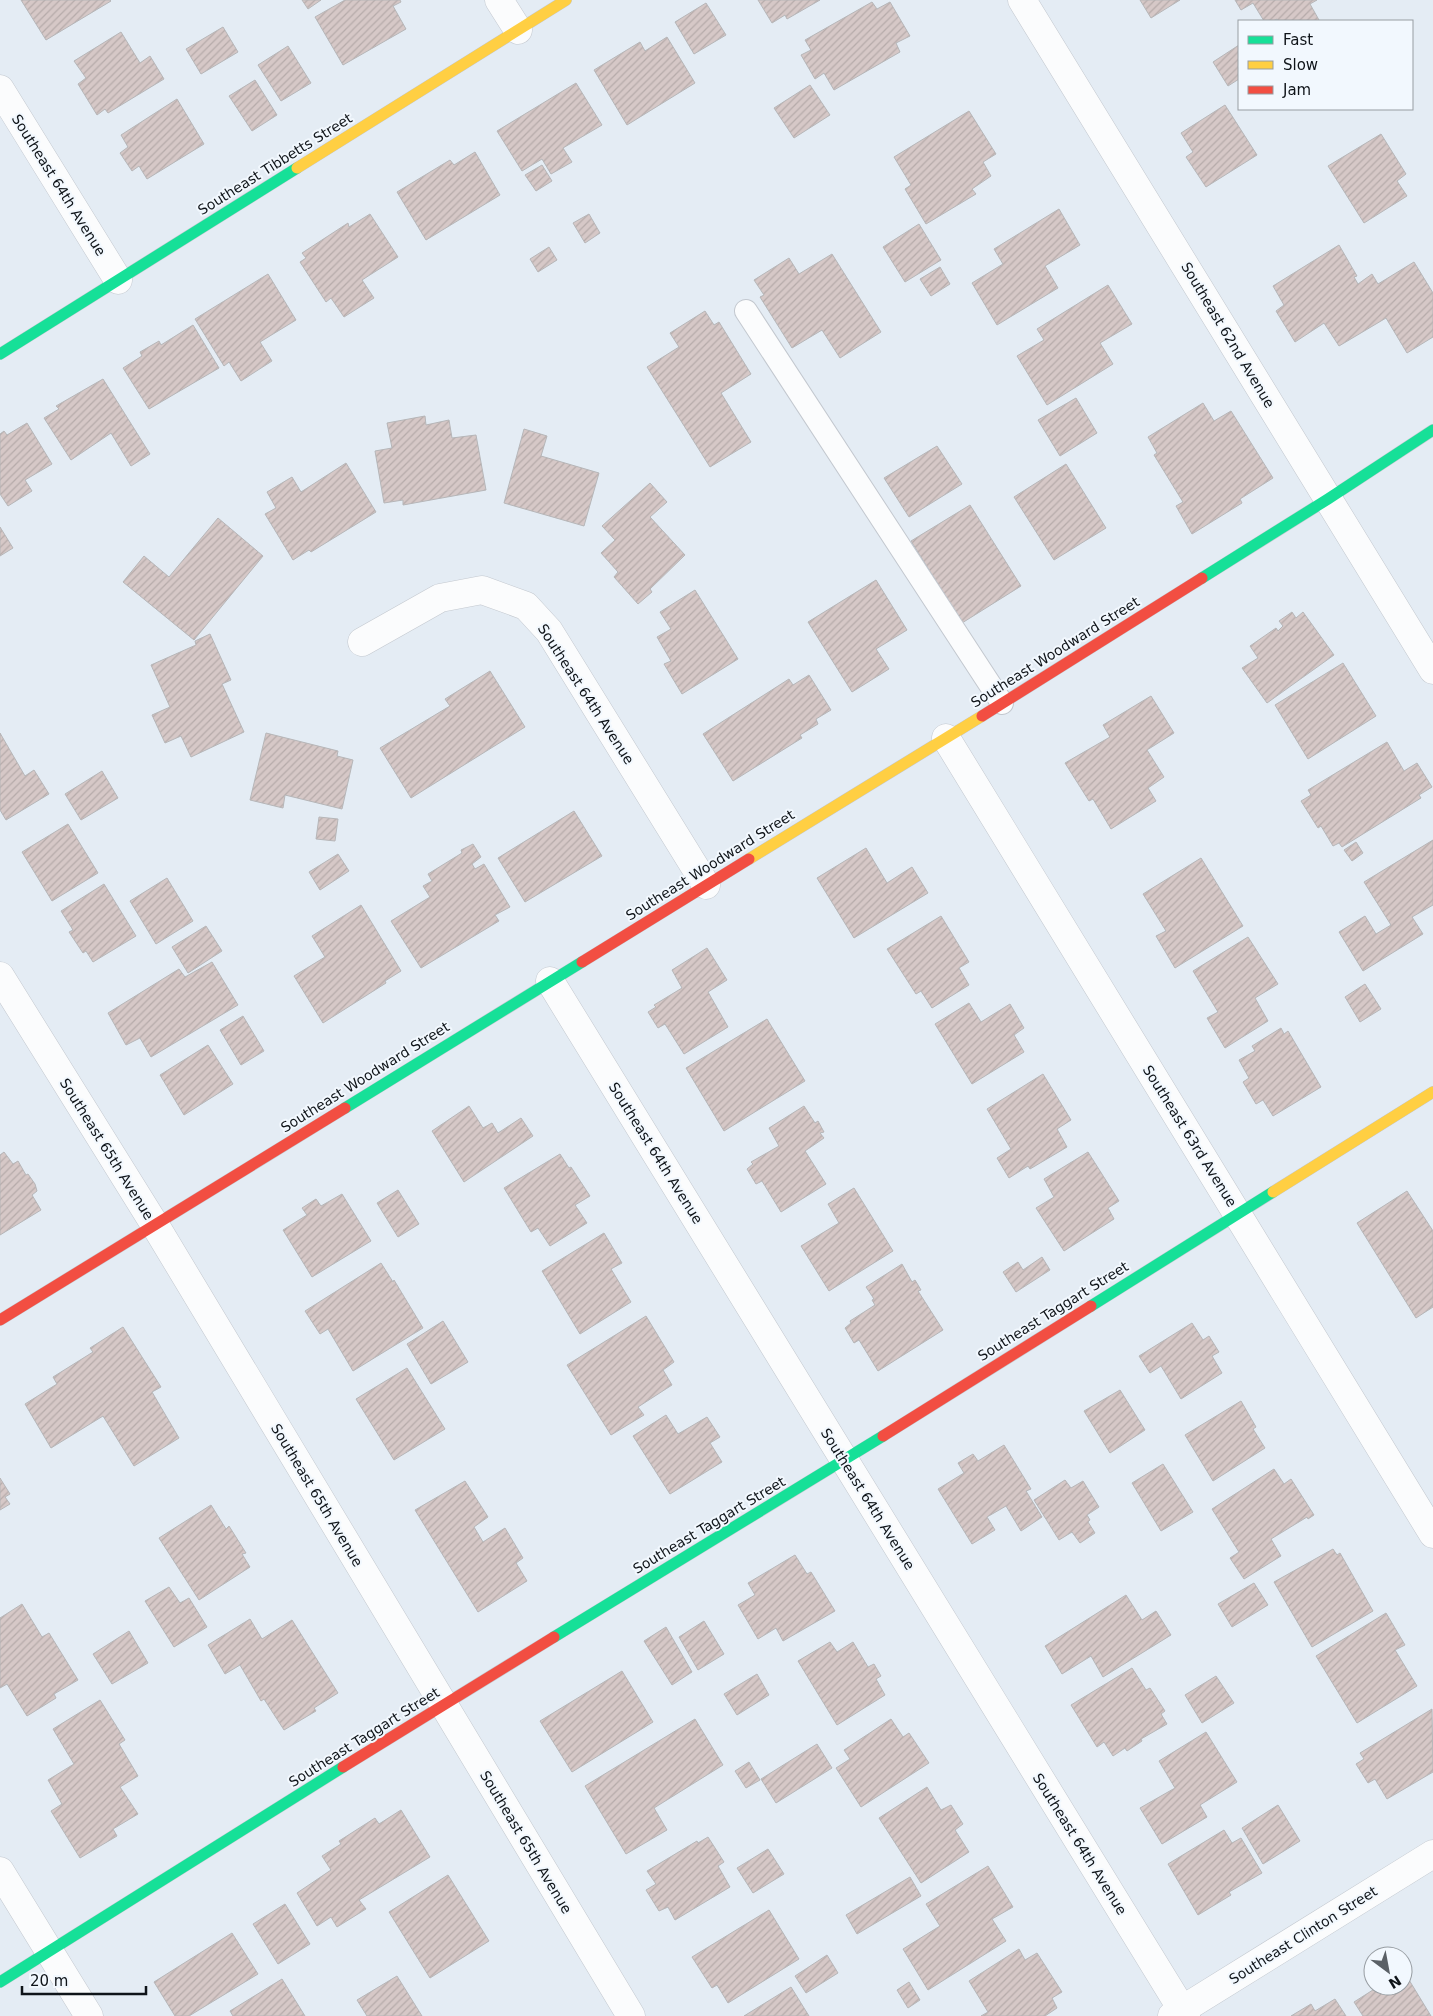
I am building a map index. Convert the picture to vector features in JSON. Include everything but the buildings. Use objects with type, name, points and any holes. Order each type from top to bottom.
[{"type":"street","points":[[499,0],[518,30]]},
{"type":"street","name":"Southeast Tibbetts Street","points":[[0,354],[566,0]]},
{"type":"street","name":"Southeast 62nd Avenue","points":[[1022,0],[1433,670]]},
{"type":"street","name":"Southeast 64th Avenue","points":[[0,89],[118,280]]},
{"type":"street","name":"Southeast Woodward Street","points":[[0,1320],[946,738],[1328,499],[1433,430]]},
{"type":"street","name":"Southeast 64th Avenue","points":[[362,642],[440,598],[482,590],[526,606],[549,631],[706,885]]},
{"type":"street","name":"Southeast 63rd Avenue","points":[[946,738],[1433,1534]]},
{"type":"street","name":"Southeast 65th Avenue","points":[[0,976],[155,1225],[631,2016]]},
{"type":"street","name":"Southeast 64th Avenue","points":[[550,981],[844,1460],[1180,2014]]},
{"type":"street","name":"Southeast Taggart Street","points":[[0,1982],[443,1705],[844,1460],[1433,1092]]},
{"type":"street","name":"Southeast Clinton Street","points":[[1180,2014],[1433,1854]]},
{"type":"street","points":[[0,1871],[88,2016]]},
{"type":"lane","points":[[746,311],[1002,703]]},
{"type":"traffic: fast","points":[[0,354],[297,168]]},
{"type":"traffic: fast","points":[[1202,578],[1433,430]]},
{"type":"traffic: fast","points":[[345,1108],[582,962]]},
{"type":"traffic: fast","points":[[1091,1306],[1273,1192]]},
{"type":"traffic: fast","points":[[554,1637],[883,1436]]},
{"type":"traffic: fast","points":[[0,1982],[343,1767]]},
{"type":"traffic: slow","points":[[297,168],[566,0]]},
{"type":"traffic: slow","points":[[749,859],[982,716]]},
{"type":"traffic: slow","points":[[1273,1192],[1433,1092]]},
{"type":"traffic: jam","points":[[982,716],[1202,578]]},
{"type":"traffic: jam","points":[[582,962],[749,859]]},
{"type":"traffic: jam","points":[[0,1320],[345,1108]]},
{"type":"traffic: jam","points":[[883,1436],[1091,1306]]},
{"type":"traffic: jam","points":[[343,1767],[554,1637]]}]
